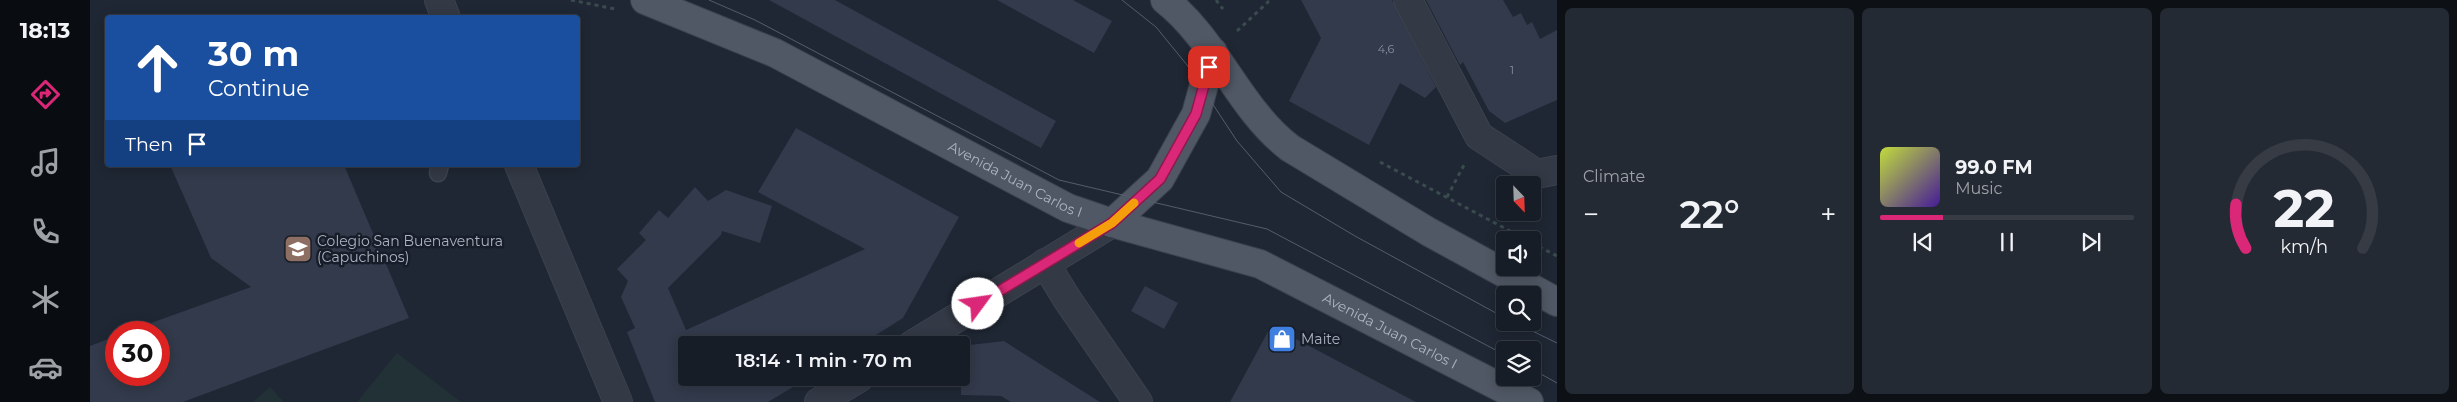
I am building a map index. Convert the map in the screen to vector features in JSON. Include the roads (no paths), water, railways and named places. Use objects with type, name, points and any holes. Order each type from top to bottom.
[{"type":"main road","name":"Avenida Juan Carlos I","points":[[645,0],[775,53],[1068,208],[1112,223],[1260,264],[1529,402]]},
{"type":"main road","points":[[1165,0],[1192,26],[1213,52],[1256,115],[1273,135],[1290,148],[1429,232],[1557,302]]},
{"type":"main road","points":[[1112,223],[1160,179],[1196,114],[1213,52]]},
{"type":"street","points":[[439,0],[445,15]]},
{"type":"street","points":[[1408,0],[1479,136],[1537,174],[1557,170]]},
{"type":"street","points":[[520,167],[618,402]]},
{"type":"street","points":[[927,336],[1112,223]]},
{"type":"street","points":[[1045,263],[1067,299],[1138,402]]},
{"type":"street","points":[[819,402],[846,386]]},
{"type":"tram line","points":[[709,0],[755,20],[1059,180],[1267,229],[1496,350]]},
{"type":"tram line","points":[[1122,0],[1156,27],[1187,65],[1237,141],[1281,192],[1355,236],[1496,313]]},
{"type":"tram line","points":[[1532,331],[1557,343]]},
{"type":"tram line","points":[[1541,374],[1557,383]]},
{"type":"place","name":"Colegio San Buenaventura (Capuchinos)","points":[[298,249]]},
{"type":"place","name":"Maite","points":[[1282,339]]}]
